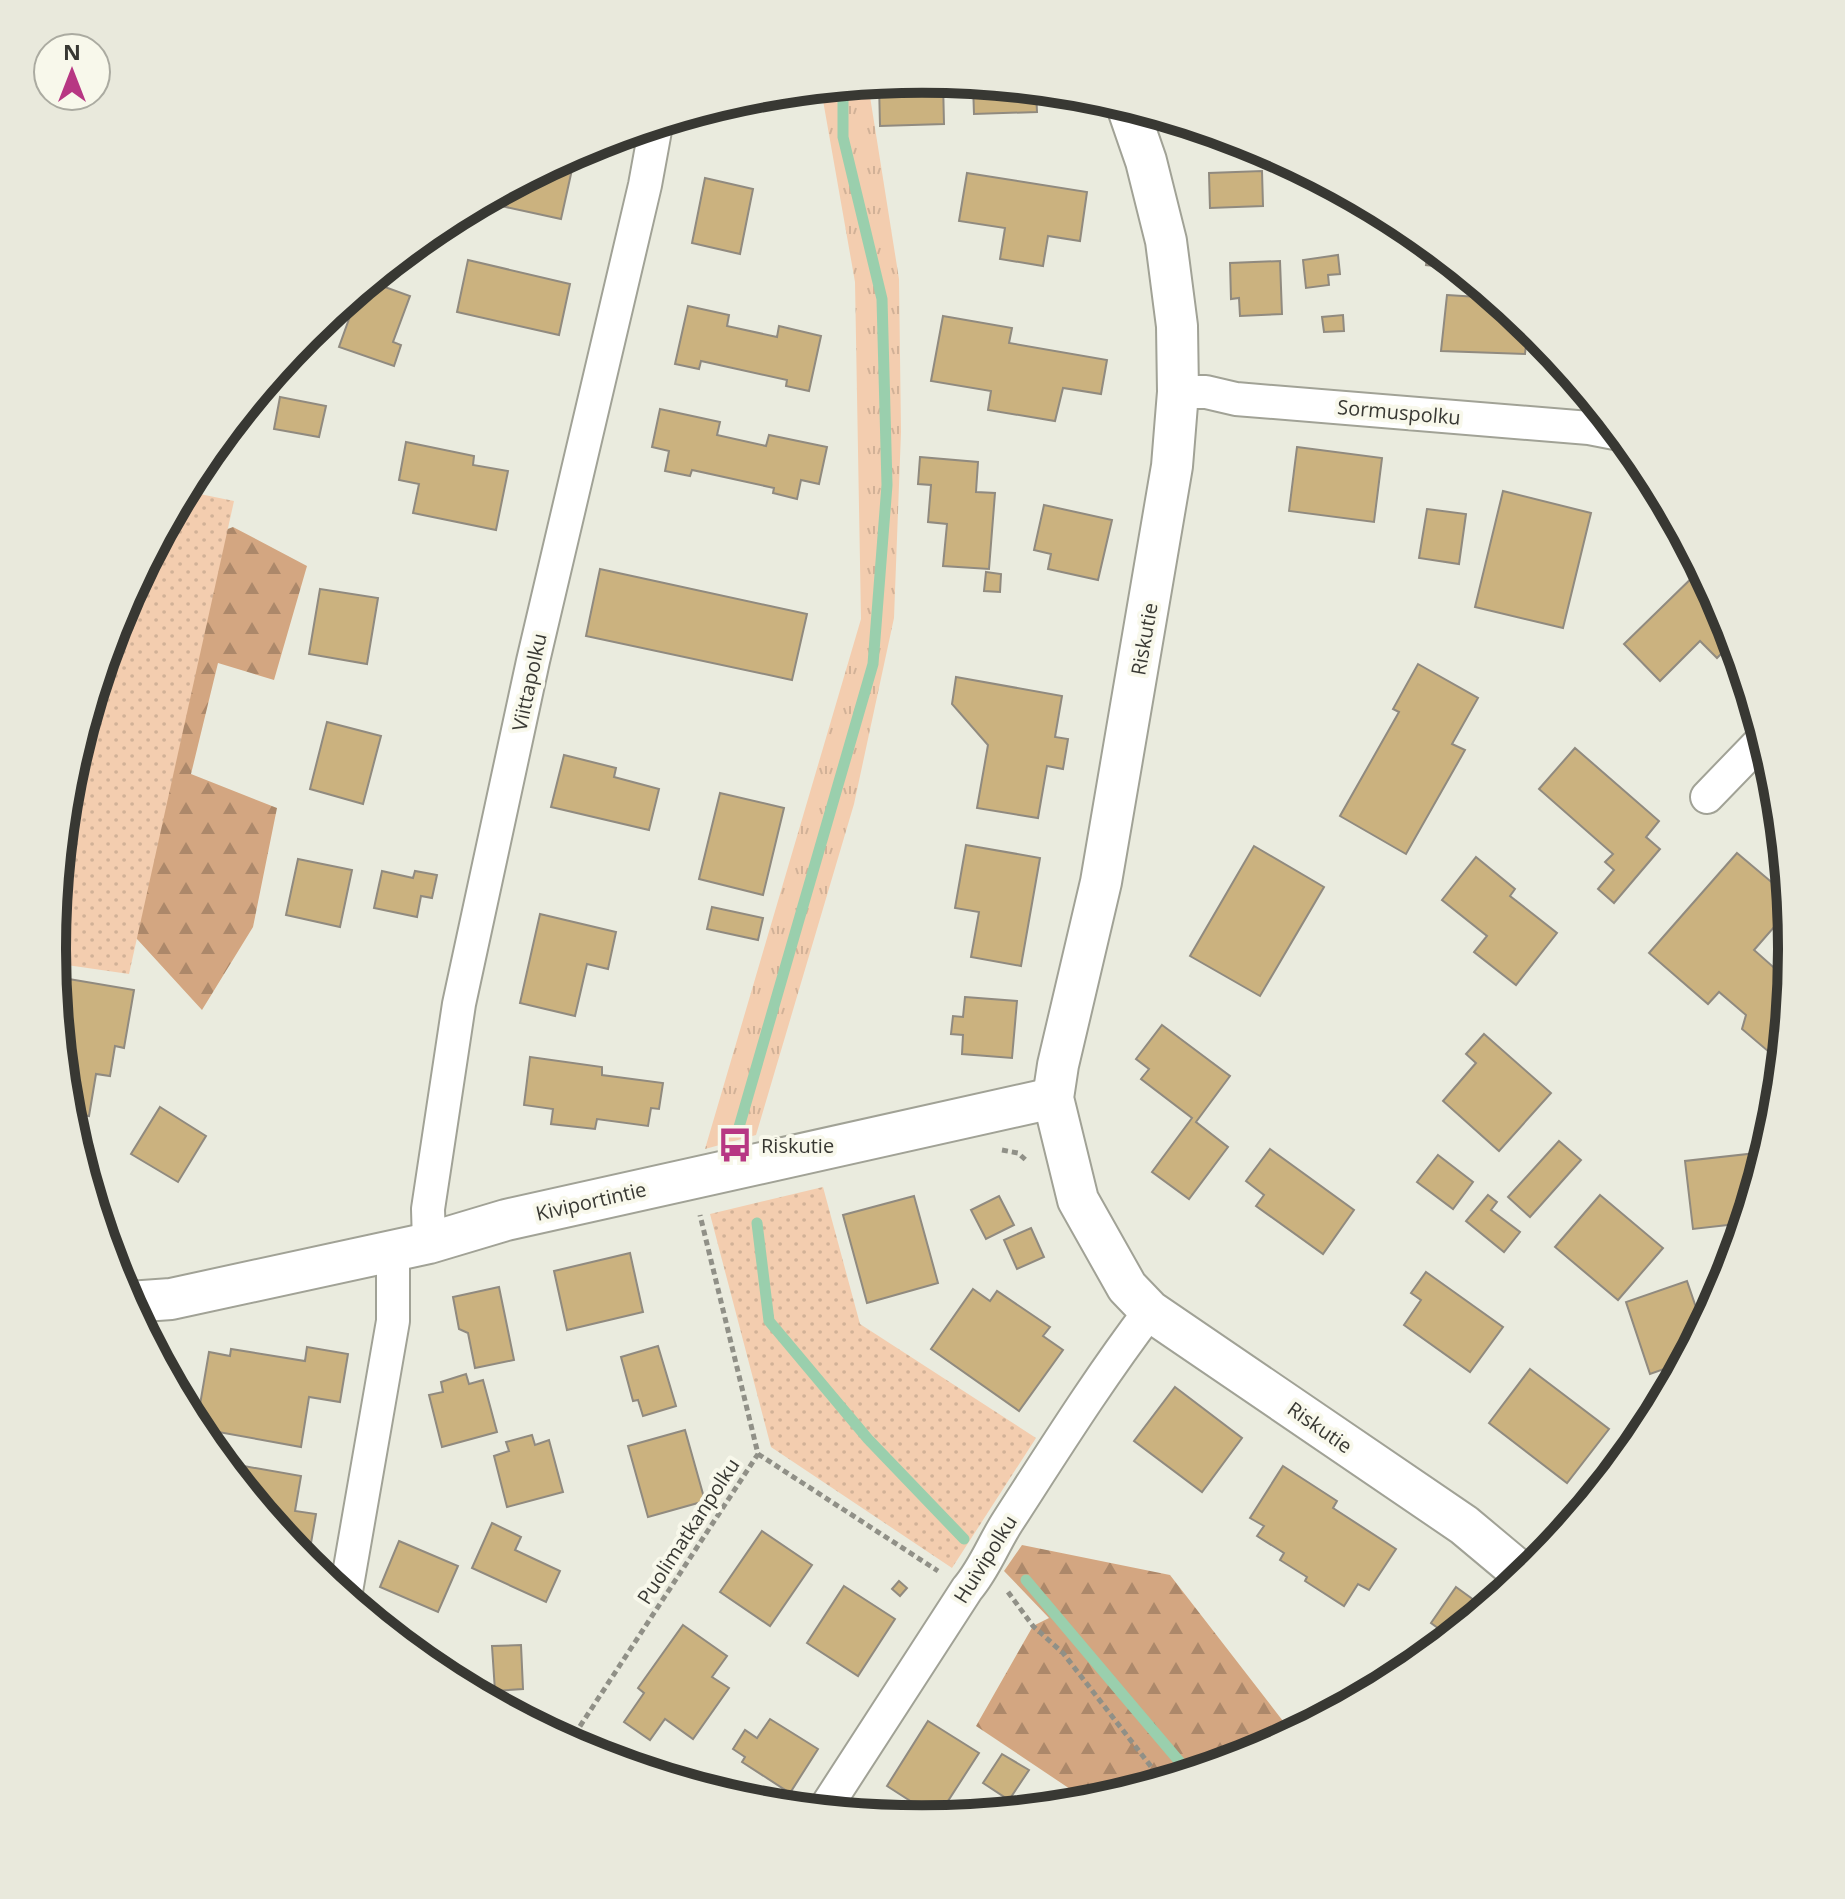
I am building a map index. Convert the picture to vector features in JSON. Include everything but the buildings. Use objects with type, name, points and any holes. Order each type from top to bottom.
[{"type":"street","name":"Riskutie","points":[[1131,119],[1146,161],[1166,241],[1177,326],[1178,392],[1168,495],[1109,837],[1053,1098],[1078,1200],[1127,1287],[1150,1311],[1464,1525],[1515,1567]]},
{"type":"street","name":"Viittapolku","points":[[347,1583],[393,1321],[411,1247],[428,1209],[459,1004],[533,661],[654,136]]},
{"type":"street","name":"Sormuspolku","points":[[1178,392],[1206,392],[1236,399],[1604,431]]},
{"type":"street","points":[[1707,797],[1755,748]]},
{"type":"street","name":"Kiviportintie","points":[[142,1301],[171,1299],[411,1247],[506,1220],[1053,1098]]},
{"type":"street","name":"Huivipolku","points":[[830,1801],[974,1580],[1001,1530],[1121,1349],[1150,1311]]},
{"type":"path","name":"Puolimatkanpolku","points":[[576,1732],[758,1454],[692,1179]]},
{"type":"path","points":[[758,1454],[974,1580],[1007,1591],[1033,1626],[1063,1653],[1156,1773]]},
{"type":"green space","points":[[870,95],[899,279],[901,432],[894,618],[854,804],[756,1135],[705,1149],[861,619],[855,282],[823,99]]},
{"type":"green space","points":[[198,494],[234,501],[129,974],[67,965],[73,838],[82,782],[111,674],[154,571]]},
{"type":"green space","points":[[233,527],[307,566],[274,680],[218,663],[191,774],[277,808],[253,927],[202,1010],[126,927],[79,804],[111,674],[131,622],[164,553]]},
{"type":"green space","points":[[823,1187],[860,1324],[1036,1438],[952,1568],[771,1447],[710,1214]]},
{"type":"green space","points":[[1022,1545],[1170,1575],[1286,1725],[1198,1761],[1075,1792],[976,1726],[1033,1626],[1049,1618],[1004,1571]]},
{"type":"waterway","points":[[739,1127],[873,664],[887,485],[882,299],[843,137],[843,97]]},
{"type":"waterway","points":[[757,1223],[769,1321],[868,1439],[964,1539]]},
{"type":"waterway","points":[[1026,1580],[1183,1765]]},
{"type":"place","name":"Riskutie","points":[[735,1145]]}]
